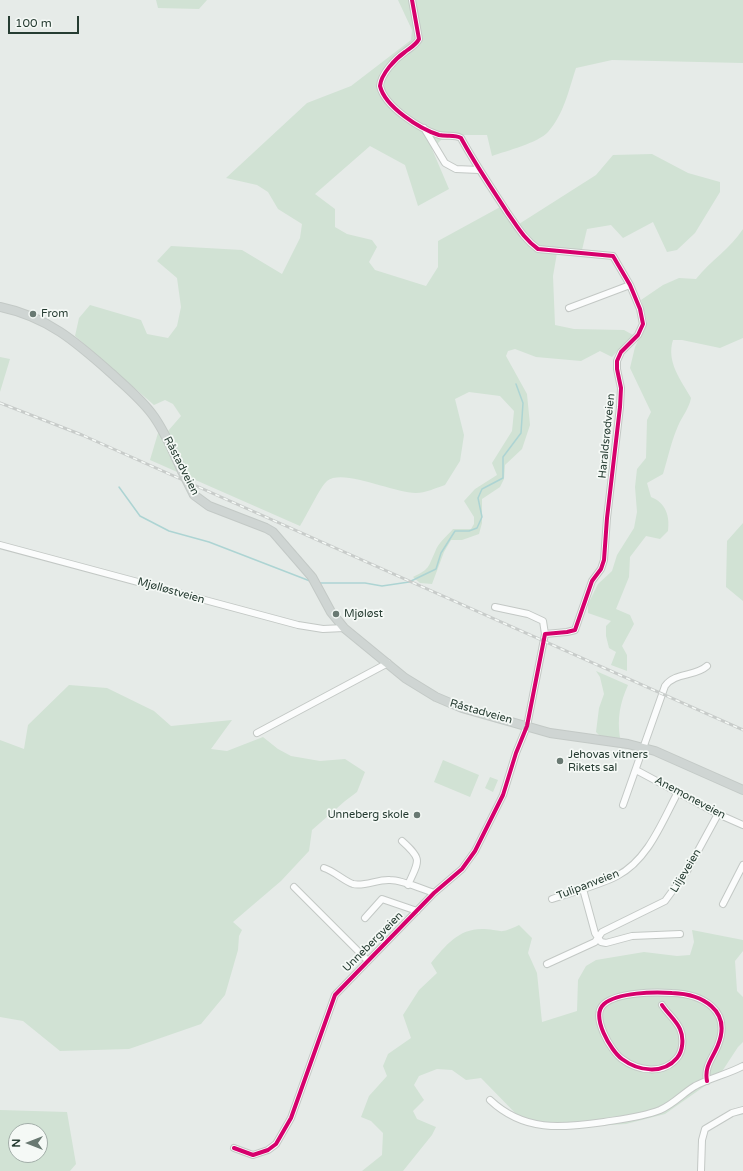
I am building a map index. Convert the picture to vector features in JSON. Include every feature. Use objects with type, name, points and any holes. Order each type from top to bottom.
[{"type":"main road","name":"Råstadveien","points":[[0,307],[30,315],[60,331],[79,345],[134,393],[153,416],[194,495],[209,506],[263,526],[273,532],[312,577],[332,612],[344,628],[419,687],[447,703],[556,734],[628,744],[644,748],[676,760],[743,790]]},
{"type":"street","name":"Haraldsrødveien","points":[[412,0],[419,39],[391,66],[383,76],[380,86],[382,93],[391,106],[424,128],[441,136],[457,136],[461,138],[479,170],[523,237],[538,250],[613,256],[630,285],[640,309],[642,324],[638,335],[621,352],[617,361],[621,388],[620,407],[607,518],[604,560],[601,569],[592,581],[575,630],[545,634]]},
{"type":"street","points":[[424,128],[445,163],[456,169],[479,170]]},
{"type":"street","points":[[569,308],[630,285]]},
{"type":"street","name":"Mjølløstveien","points":[[0,545],[292,623],[323,629],[344,628]]},
{"type":"street","points":[[495,607],[528,614],[543,621],[545,634],[527,726]]},
{"type":"street","points":[[257,733],[388,663]]},
{"type":"street","points":[[623,805],[644,748],[657,706],[668,682],[674,678],[701,672],[707,666]]},
{"type":"street","name":"Unnebergveien","points":[[234,1148],[253,1155],[268,1150],[276,1144],[291,1118],[335,994],[434,893],[462,869],[475,851],[503,795],[527,726]]},
{"type":"street","name":"Anemoneveien","points":[[636,770],[718,814],[743,825]]},
{"type":"street","name":"Tulipanveien","points":[[552,899],[617,876],[633,864],[651,843],[678,792]]},
{"type":"street","name":"Liljeveien","points":[[547,964],[595,942],[602,932],[657,906],[670,896],[688,871],[718,814]]},
{"type":"street","points":[[402,841],[416,854],[418,862],[408,885]]},
{"type":"street","points":[[723,904],[743,865]]},
{"type":"street","points":[[324,868],[352,883],[358,884],[381,880],[392,880],[434,893]]},
{"type":"street","name":"Unnebergveien","points":[[294,887],[367,960]]},
{"type":"street","points":[[583,889],[595,933],[601,942],[606,943],[632,936],[680,934]]},
{"type":"street","name":"Unnebergveien","points":[[365,918],[382,899],[417,911]]},
{"type":"street","points":[[662,1005],[680,1029],[682,1041],[679,1056],[670,1065],[661,1069],[640,1068],[621,1059],[613,1049],[598,1022],[598,1013],[604,1004],[627,995],[676,993],[704,1000],[718,1013],[722,1027],[718,1045],[705,1071],[706,1081]]},
{"type":"street","points":[[490,1100],[508,1115],[542,1125],[570,1127],[648,1114],[673,1104],[694,1087],[743,1066]]},
{"type":"street","points":[[701,1171],[702,1140],[705,1129],[732,1113],[743,1110]]},
{"type":"green space","points":[[156,0],[207,0],[199,9],[158,8]]},
{"type":"green space","points":[[398,0],[743,0],[743,63],[612,60],[576,68],[562,109],[554,125],[548,132],[537,140],[492,156],[487,135],[446,135],[432,149],[449,189],[418,206],[405,165],[370,146],[315,194],[335,209],[335,227],[347,234],[372,240],[377,247],[369,262],[375,270],[426,286],[438,267],[438,241],[502,206],[519,224],[596,175],[613,155],[652,154],[688,173],[720,182],[720,192],[695,233],[677,250],[667,252],[653,222],[623,238],[611,225],[587,229],[582,250],[557,253],[553,276],[555,325],[574,329],[624,330],[633,335],[612,357],[600,351],[581,361],[536,357],[515,349],[508,351],[506,356],[527,394],[530,425],[522,449],[505,465],[504,479],[500,487],[482,499],[482,523],[479,534],[462,540],[451,540],[444,552],[432,584],[420,583],[413,577],[426,570],[436,549],[453,529],[471,529],[474,524],[474,517],[464,501],[475,489],[497,475],[492,463],[512,431],[514,411],[500,396],[469,392],[455,399],[464,435],[460,461],[445,485],[416,493],[406,492],[356,479],[344,477],[334,478],[324,484],[300,526],[150,460],[158,433],[168,431],[181,416],[173,404],[165,400],[154,405],[75,336],[79,318],[90,305],[141,320],[147,334],[168,338],[177,326],[181,307],[177,278],[157,261],[171,246],[242,250],[282,274],[300,238],[302,224],[278,209],[268,192],[257,185],[226,178],[307,103],[351,86],[411,40],[412,30]]},
{"type":"green space","points":[[743,229],[743,338],[720,348],[682,340],[673,340],[671,356],[673,363],[679,378],[691,398],[689,406],[680,422],[671,444],[663,474],[647,483],[651,497],[660,503],[666,511],[668,531],[660,539],[646,536],[630,557],[629,577],[616,609],[630,615],[634,624],[622,646],[627,655],[627,671],[611,665],[616,652],[609,648],[606,636],[606,626],[611,621],[588,613],[588,604],[598,584],[612,571],[617,555],[634,528],[637,512],[635,487],[637,469],[646,458],[647,420],[651,412],[630,368],[635,347],[647,322],[641,300],[663,285],[679,278],[696,279],[733,242]]},
{"type":"green space","points":[[0,357],[10,359],[0,392]]},
{"type":"green space","points":[[743,523],[743,601],[726,587],[727,541]]},
{"type":"green space","points":[[596,671],[628,685],[620,711],[620,738],[601,737],[596,732],[599,708],[604,694],[600,677]]},
{"type":"green space","points":[[69,685],[107,688],[154,711],[171,726],[232,720],[211,749],[227,751],[263,737],[278,749],[291,756],[320,761],[345,759],[365,772],[357,792],[312,830],[309,851],[281,881],[233,922],[242,930],[239,936],[238,950],[225,995],[201,1024],[129,1049],[60,1051],[23,1021],[0,1017],[0,740],[24,749],[28,725]]},
{"type":"green space","points":[[443,760],[479,775],[470,797],[434,782]]},
{"type":"green space","points":[[490,777],[498,780],[493,792],[485,788]]},
{"type":"green space","points":[[519,925],[532,938],[528,953],[537,973],[542,1022],[577,1011],[578,980],[586,966],[596,960],[644,952],[677,956],[690,955],[694,942],[692,930],[743,940],[743,951],[735,961],[737,991],[743,997],[743,1042],[738,1047],[719,1076],[665,1114],[626,1124],[562,1128],[523,1121],[481,1078],[466,1080],[452,1070],[437,1069],[419,1076],[414,1085],[424,1100],[413,1111],[417,1119],[436,1127],[432,1135],[403,1171],[362,1171],[382,1155],[383,1133],[371,1121],[361,1117],[369,1096],[387,1076],[383,1066],[388,1054],[411,1038],[403,1015],[419,990],[437,973],[431,963],[448,944],[467,931],[484,929],[504,931]]},
{"type":"green space","points":[[0,1110],[67,1112],[76,1164],[70,1171],[0,1171]]},
{"type":"waterway","points":[[318,583],[365,583],[382,586],[409,582],[436,569],[441,553],[455,531],[469,531],[477,528],[482,517],[478,498],[482,489],[503,478],[503,457],[521,433],[523,403],[516,384]]},
{"type":"waterway","points":[[119,487],[140,516],[169,531],[209,542],[310,581]]},
{"type":"railway","points":[[0,403],[82,435],[743,730]]},
{"type":"cycle path","points":[[234,1148],[253,1155],[268,1150],[276,1144],[291,1118],[335,995],[434,893],[462,869],[475,851],[503,795],[516,753],[527,726],[545,634],[575,630],[592,581],[601,569],[604,560],[607,518],[620,407],[621,388],[617,361],[621,352],[638,335],[643,324],[640,309],[630,285],[613,256],[538,249],[525,237],[507,212],[461,138],[456,136],[439,135],[422,128],[404,116],[383,94],[380,86],[386,72],[393,63],[415,45],[419,39],[412,0]]},
{"type":"cycle path","points":[[662,1005],[678,1026],[682,1036],[681,1052],[671,1063],[658,1069],[635,1066],[617,1055],[608,1041],[599,1017],[600,1009],[610,1000],[627,995],[646,993],[672,993],[694,997],[712,1006],[718,1013],[721,1022],[721,1033],[718,1045],[708,1066],[706,1076],[707,1081]]},
{"type":"place","name":"From","points":[[33,314]]},
{"type":"place","name":"Mjøløst","points":[[336,614]]},
{"type":"place","name":"Jehovas vitners Rikets sal","points":[[560,761]]},
{"type":"place","name":"Unneberg skole","points":[[417,815]]}]
